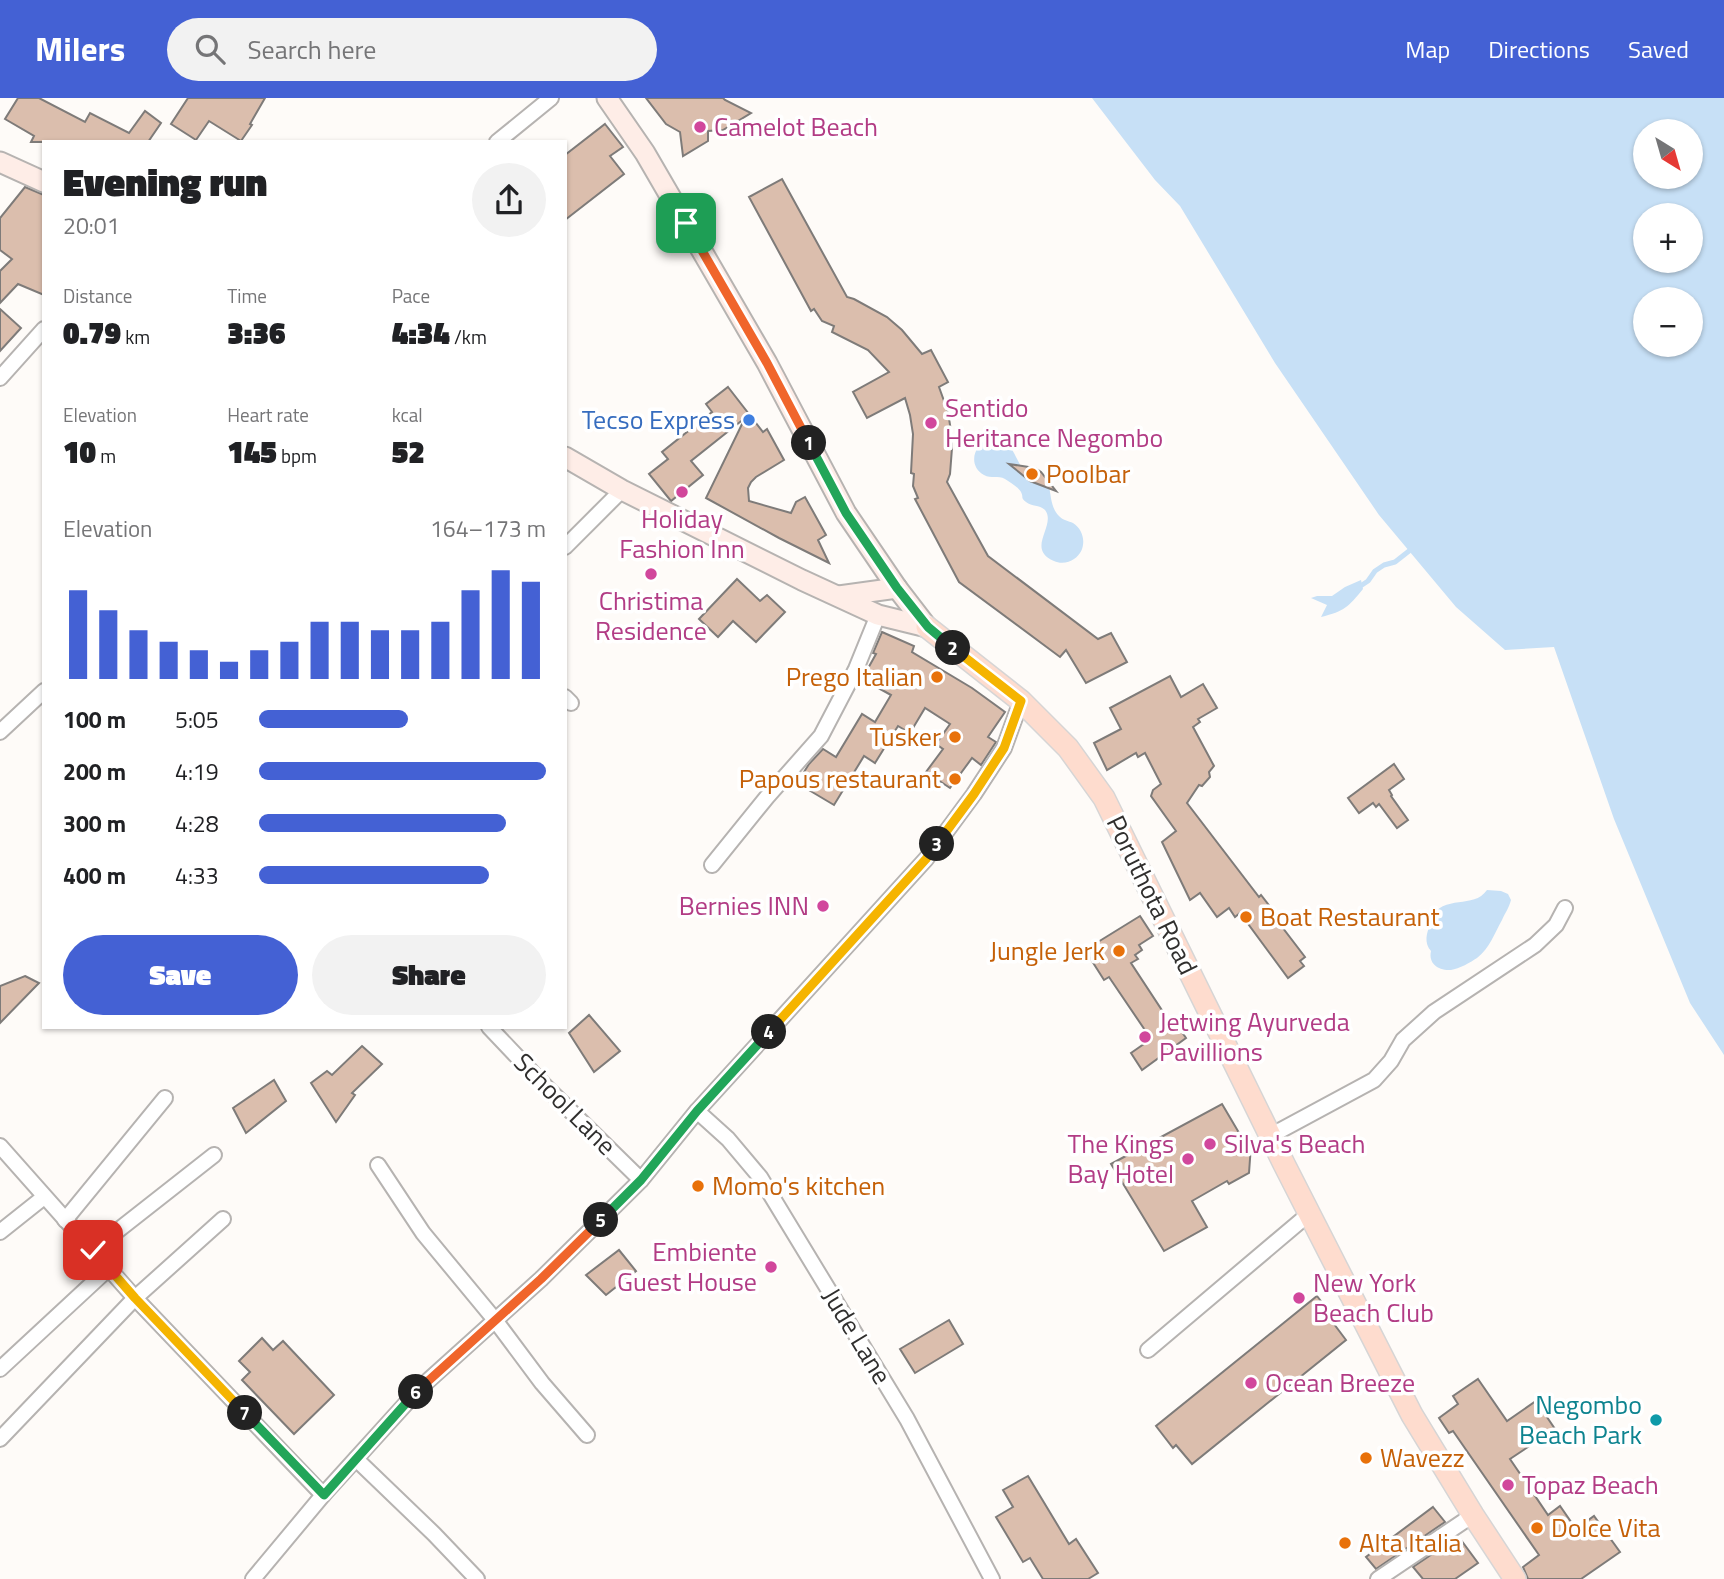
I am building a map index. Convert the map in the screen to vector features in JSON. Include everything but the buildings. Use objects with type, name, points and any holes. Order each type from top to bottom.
[{"type":"main road","name":"Poruthota Road","points":[[928,627],[1021,701],[1068,748],[1104,798],[1270,1136],[1412,1415],[1515,1579]]},
{"type":"street","points":[[499,140],[551,98]]},
{"type":"street","points":[[607,98],[645,153],[767,363],[846,513],[897,588],[928,627]]},
{"type":"street","points":[[0,162],[42,182]]},
{"type":"street","points":[[0,378],[42,331]]},
{"type":"street","points":[[567,458],[622,490],[802,580],[878,615],[928,627]]},
{"type":"street","points":[[567,545],[622,490]]},
{"type":"street","points":[[838,596],[897,588]]},
{"type":"street","points":[[712,865],[821,736],[856,669],[878,615]]},
{"type":"street","points":[[0,732],[42,693]]},
{"type":"street","points":[[253,1579],[420,1388],[541,1279],[641,1180],[697,1111],[926,859],[1004,748],[1021,701]]},
{"type":"street","points":[[1270,1136],[1374,1080],[1391,1061],[1403,1040],[1434,1012],[1535,945],[1556,925],[1565,908]]},
{"type":"street","name":"School Lane","points":[[491,1029],[641,1180]]},
{"type":"street","points":[[65,1220],[165,1098]]},
{"type":"street","name":"Jude Lane","points":[[697,1111],[728,1139],[760,1177],[907,1419],[992,1579]]},
{"type":"street","points":[[0,1146],[135,1298],[324,1495]]},
{"type":"street","points":[[93,1250],[214,1155]]},
{"type":"street","points":[[377,1164],[423,1234],[587,1435]]},
{"type":"street","points":[[0,1232],[44,1197]]},
{"type":"street","points":[[1148,1350],[1310,1213]]},
{"type":"street","points":[[0,1439],[135,1298],[223,1219]]},
{"type":"street","points":[[0,1369],[108,1268]]},
{"type":"street","points":[[356,1459],[477,1579]]},
{"type":"street","points":[[1378,1579],[1473,1515]]},
{"type":"water","points":[[1092,98],[1724,98],[1724,1055],[1690,1003],[1614,819],[1554,647],[1505,650],[1456,607],[1379,515],[1275,363],[1180,206],[1155,180]]},
{"type":"water","points":[[990,438],[1008,444],[1024,471],[1049,486],[1056,513],[1062,519],[1073,523],[1082,536],[1083,546],[1074,559],[1059,563],[1046,556],[1042,550],[1048,516],[1045,510],[1026,502],[1020,490],[1005,479],[987,476],[979,471],[974,460],[975,455],[980,445]]},
{"type":"water","points":[[1361,580],[1363,589],[1349,604],[1336,613],[1321,617],[1327,605],[1311,598],[1332,596]]},
{"type":"water","points":[[1487,890],[1501,891],[1508,894],[1511,900],[1489,945],[1477,958],[1461,967],[1451,970],[1439,968],[1431,960],[1427,941],[1431,923],[1429,919],[1443,906],[1474,899]]},
{"type":"waterway","points":[[1362,585],[1375,571],[1395,562],[1409,551]]},
{"type":"place","name":"Camelot Beach","points":[[700,127]]},
{"type":"place","name":"Tecso Express","points":[[749,420]]},
{"type":"place","name":"Sentido Heritance Negombo","points":[[931,423]]},
{"type":"place","name":"Poolbar","points":[[1032,474]]},
{"type":"place","name":"Holiday Fashion Inn","points":[[682,492]]},
{"type":"place","name":"Christima Residence","points":[[651,574]]},
{"type":"place","name":"Prego Italian","points":[[937,677]]},
{"type":"place","name":"Tusker","points":[[955,737]]},
{"type":"place","name":"Papous restaurant","points":[[955,779]]},
{"type":"place","name":"Bernies INN","points":[[823,906]]},
{"type":"place","name":"Boat Restaurant","points":[[1246,917]]},
{"type":"place","name":"Jungle Jerk","points":[[1119,951]]},
{"type":"place","name":"Jetwing Ayurveda Pavillions","points":[[1145,1037]]},
{"type":"place","name":"Silva's Beach","points":[[1210,1144]]},
{"type":"place","name":"The Kings Bay Hotel","points":[[1188,1159]]},
{"type":"place","name":"Momo's kitchen","points":[[698,1186]]},
{"type":"place","name":"Embiente Guest House","points":[[771,1267]]},
{"type":"place","name":"New York Beach Club","points":[[1299,1298]]},
{"type":"place","name":"Ocean Breeze","points":[[1251,1383]]},
{"type":"place","name":"Negombo Beach Park","points":[[1656,1420]]},
{"type":"place","name":"Wavezz","points":[[1366,1458]]},
{"type":"place","name":"Topaz Beach","points":[[1508,1485]]},
{"type":"place","name":"Dolce Vita","points":[[1537,1528]]},
{"type":"place","name":"Alta Italia","points":[[1345,1543]]},
{"type":"route","points":[[93,1250],[135,1298],[324,1495],[420,1388],[541,1279],[641,1180],[697,1111],[926,859],[1004,748],[1021,701],[928,627],[897,588],[846,513],[767,363],[686,223]]}]
